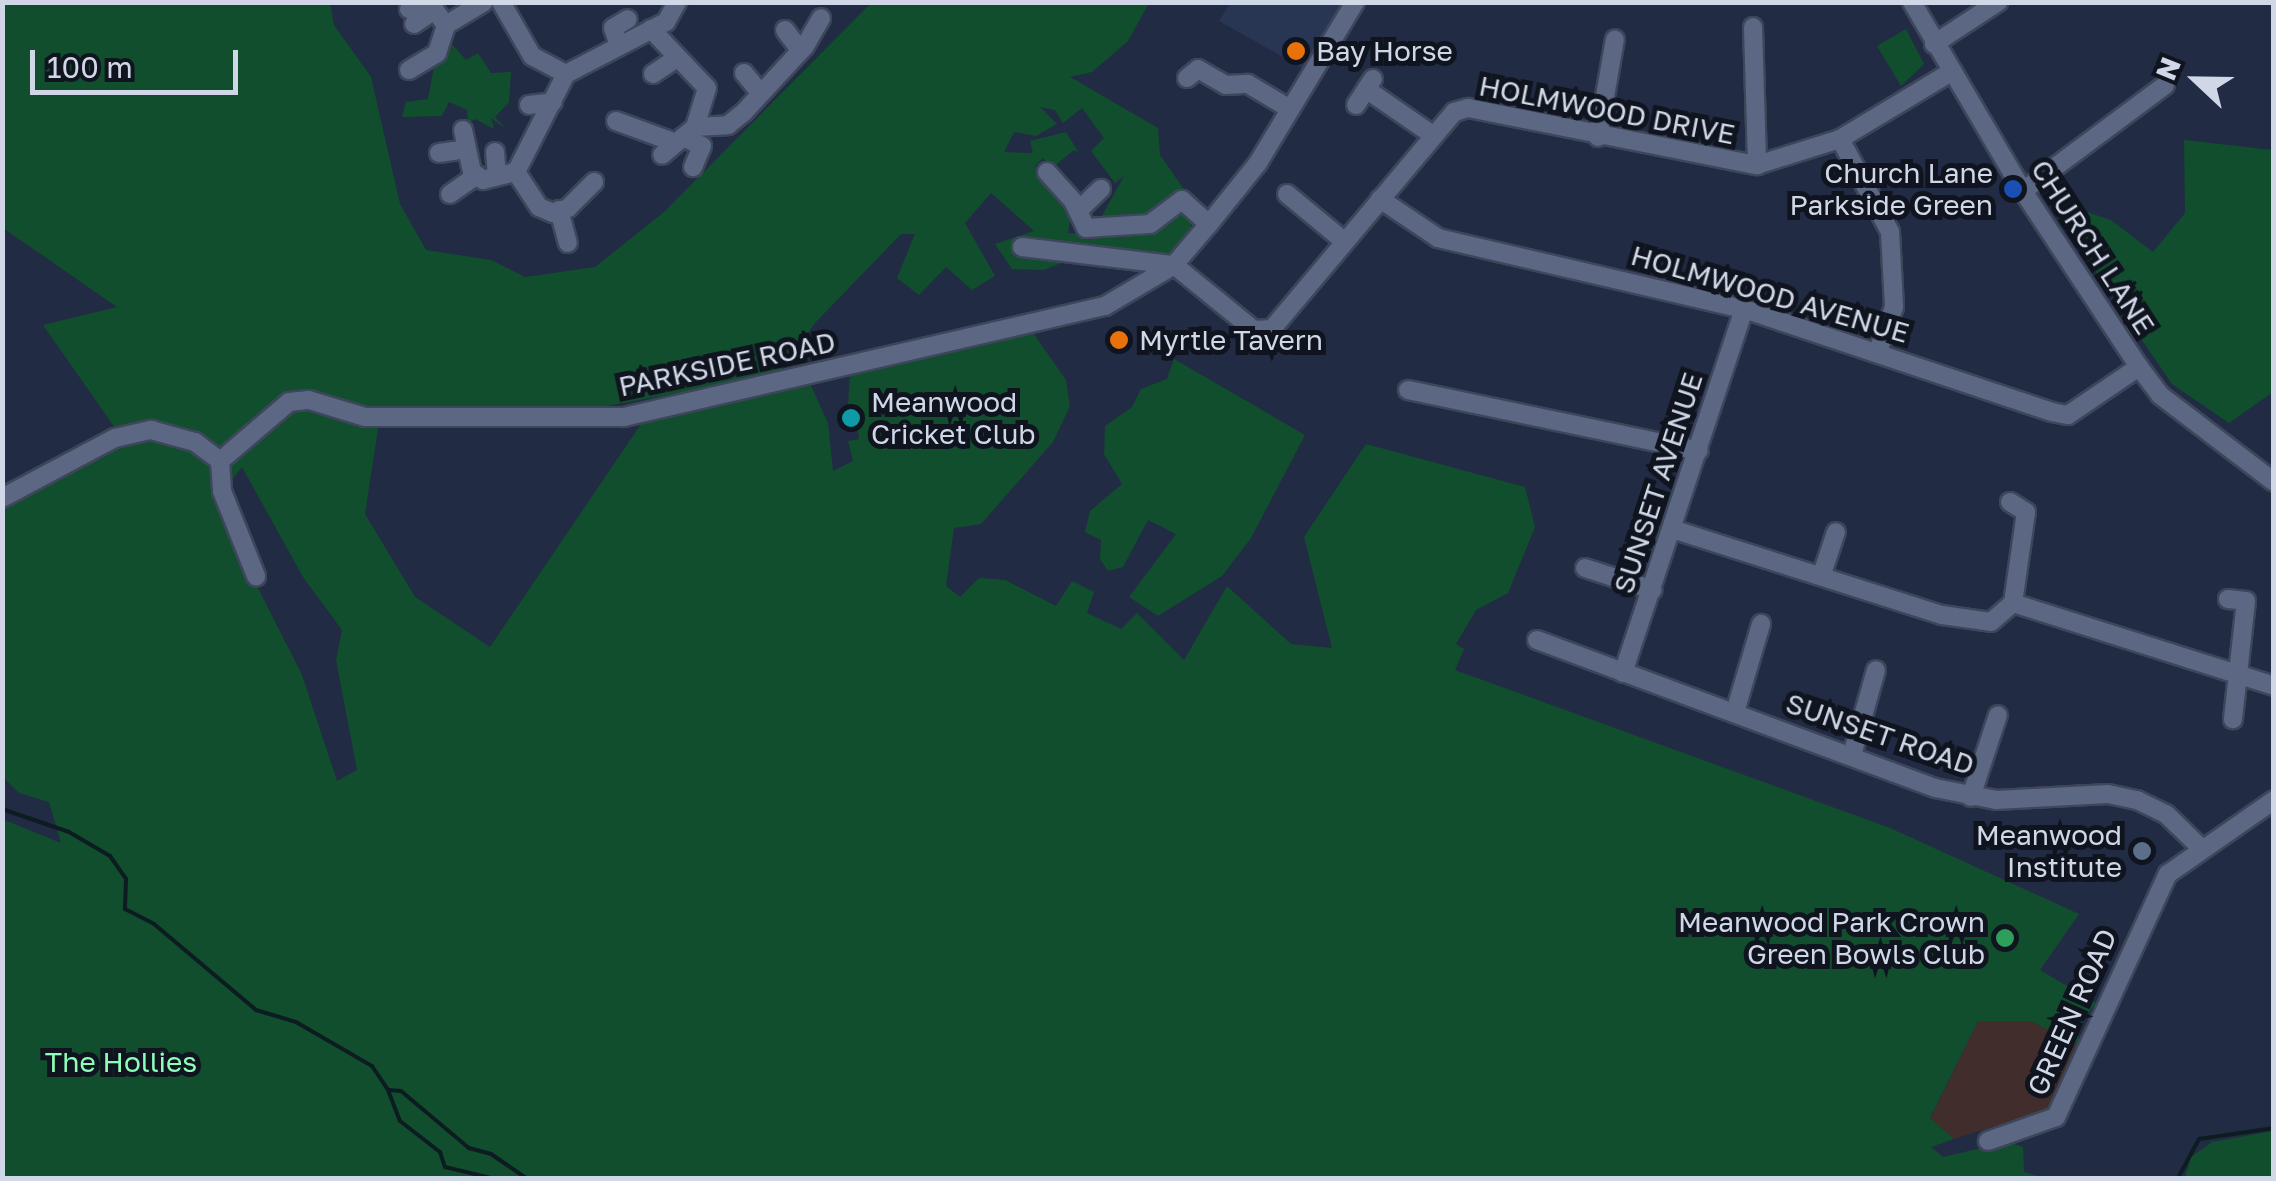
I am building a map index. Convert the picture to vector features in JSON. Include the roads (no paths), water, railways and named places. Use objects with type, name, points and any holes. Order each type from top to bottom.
[{"type":"street","points":[[409,70],[429,68],[426,12],[484,2]]},
{"type":"street","points":[[501,2],[522,54],[566,74]]},
{"type":"street","points":[[674,60],[664,29],[677,2]]},
{"type":"street","name":"PARKSIDE ROAD","points":[[220,460],[289,402],[308,400],[365,417],[624,417],[1094,310],[1174,266],[1209,224],[1290,109],[1354,2]]},
{"type":"street","name":"CHURCH LANE","points":[[1912,2],[2022,191],[2160,395],[2274,482]]},
{"type":"street","points":[[1934,44],[1998,2]]},
{"type":"street","points":[[678,140],[728,126],[801,51],[821,18]]},
{"type":"street","points":[[618,42],[613,28],[628,19]]},
{"type":"street","points":[[1753,28],[1757,165]]},
{"type":"street","points":[[450,194],[494,178],[536,131],[566,74],[618,42],[664,29]]},
{"type":"street","points":[[785,30],[801,51]]},
{"type":"street","points":[[587,38],[596,59]]},
{"type":"street","points":[[1598,138],[1615,39]]},
{"type":"street","points":[[653,74],[674,60],[706,68],[707,88],[678,140]]},
{"type":"street","points":[[1187,78],[1198,69],[1226,84],[1248,84],[1290,109]]},
{"type":"street","name":"HOLMWOOD DRIVE","points":[[1174,266],[1254,330],[1272,328],[1431,134],[1454,112],[1468,108],[1598,138],[1757,165],[1840,139],[1951,72]]},
{"type":"street","points":[[744,73],[760,93]]},
{"type":"street","points":[[2022,191],[2165,84]]},
{"type":"street","points":[[1365,91],[1431,134]]},
{"type":"street","points":[[530,105],[553,102]]},
{"type":"street","points":[[616,121],[637,134],[702,146],[693,167]]},
{"type":"street","points":[[515,139],[536,131]]},
{"type":"street","points":[[1840,139],[1890,232],[1894,307],[1878,351]]},
{"type":"street","points":[[439,153],[465,140],[494,178],[538,207],[556,212],[584,199],[594,182]]},
{"type":"street","points":[[494,178],[495,152]]},
{"type":"street","points":[[1047,172],[1078,211],[1086,228],[1126,230],[1150,224],[1182,200],[1209,224]]},
{"type":"street","points":[[1078,211],[1102,189]]},
{"type":"street","points":[[1286,194],[1345,242]]},
{"type":"street","name":"HOLMWOOD AVENUE","points":[[1380,199],[1438,238],[1744,309],[2068,414],[2139,367]]},
{"type":"street","points":[[556,212],[562,238]]},
{"type":"street","points":[[1022,247],[1174,266]]},
{"type":"street","name":"SUNSET AVENUE","points":[[1623,673],[1744,309]]},
{"type":"street","points":[[1408,390],[1698,451]]},
{"type":"street","points":[[2,498],[115,438],[151,430],[196,442],[220,460],[222,491],[256,576]]},
{"type":"street","points":[[1672,529],[1942,615],[1990,622],[2013,603],[2026,512],[2010,502]]},
{"type":"street","points":[[1822,574],[1836,532]]},
{"type":"street","points":[[1585,568],[1652,590]]},
{"type":"street","points":[[2228,599],[2246,601],[2233,719]]},
{"type":"street","points":[[2013,603],[2274,686]]},
{"type":"street","points":[[1735,712],[1761,624]]},
{"type":"street","name":"SUNSET ROAD","points":[[1536,640],[1972,797],[2108,794],[2137,800],[2166,814],[2202,849]]},
{"type":"street","points":[[1852,754],[1876,670]]},
{"type":"street","points":[[1972,797],[1998,715]]},
{"type":"street","name":"GREEN ROAD","points":[[1988,1141],[2056,1117],[2168,874],[2274,800]]},
{"type":"waterway","points":[[2,809],[69,832],[110,856],[126,879],[125,909],[154,924],[256,1010],[296,1022],[372,1066],[388,1090],[401,1091],[469,1148],[491,1154],[526,1178]]},
{"type":"waterway","points":[[388,1090],[400,1121],[440,1152],[445,1167],[491,1178]]},
{"type":"waterway","points":[[2178,1178],[2199,1139],[2274,1128]]},
{"type":"place","name":"Bay Horse","points":[[1296,51]]},
{"type":"place","name":"Church Lane Parkside Green","points":[[2013,189]]},
{"type":"place","name":"Myrtle Tavern","points":[[1119,340]]},
{"type":"place","name":"Meanwood Cricket Club","points":[[851,418]]},
{"type":"place","name":"Meanwood Institute","points":[[2142,851]]},
{"type":"place","name":"Meanwood Park Crown Green Bowls Club","points":[[2005,938]]},
{"type":"park label","name":"The Hollies","points":[[121,1062]]}]
